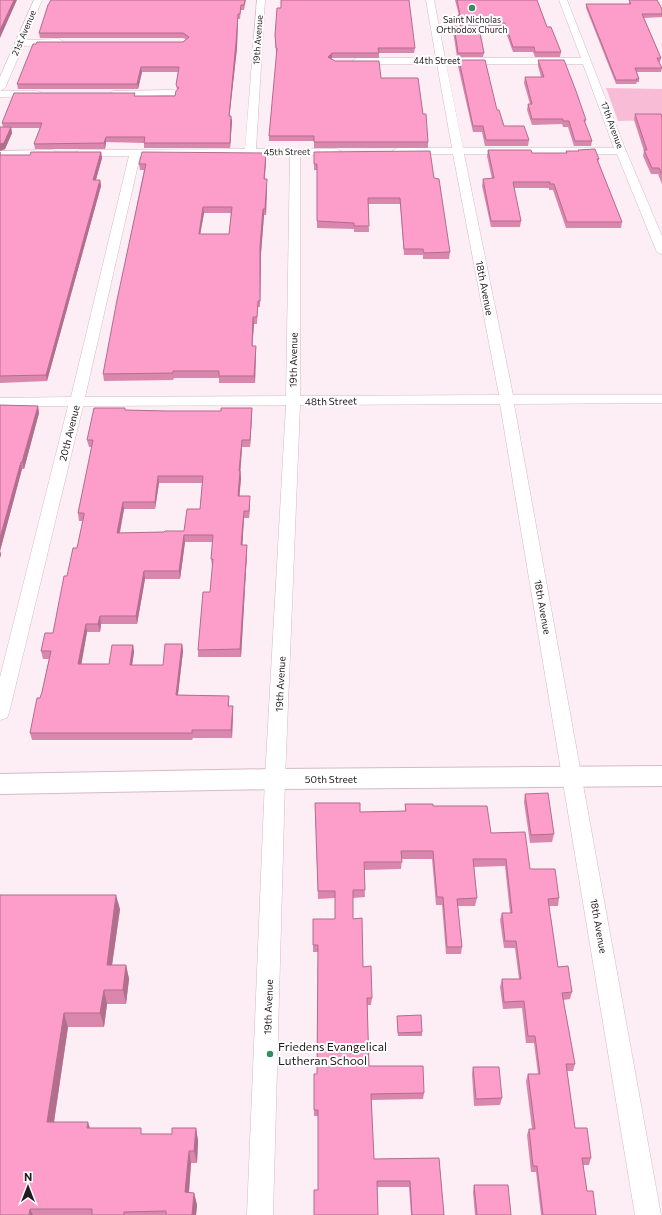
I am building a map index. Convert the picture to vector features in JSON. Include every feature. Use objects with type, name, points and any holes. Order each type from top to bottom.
[{"type":"street","name":"21st Avenue","points":[[0,88],[38,0]]},
{"type":"street","name":"19th Avenue","points":[[250,153],[261,0]]},
{"type":"street","name":"18th Avenue","points":[[430,0],[440,61],[506,399],[648,1215]]},
{"type":"street","name":"17th Avenue","points":[[563,0],[621,151],[662,250]]},
{"type":"street","points":[[19,43],[66,42]]},
{"type":"street","name":"44th Street","points":[[350,62],[587,61]]},
{"type":"street","points":[[102,94],[173,93]]},
{"type":"street","points":[[0,94],[47,94]]},
{"type":"street","points":[[388,151],[621,151]]},
{"type":"street","name":"45th Street","points":[[0,154],[135,152],[349,152]]},
{"type":"street","name":"20th Avenue","points":[[0,713],[77,400],[135,152]]},
{"type":"street","name":"19th Avenue","points":[[260,1215],[275,779],[293,401],[295,152]]},
{"type":"street","name":"48th Street","points":[[0,402],[77,400],[293,401],[662,399]]},
{"type":"street","name":"50th Street","points":[[0,784],[275,779],[662,776]]},
{"type":"shaded area","points":[[606,88],[662,89],[662,120],[618,121]]},
{"type":"building","points":[[0,0],[14,0],[0,30]]},
{"type":"building","points":[[51,0],[245,0],[244,5],[241,5],[240,14],[238,14],[229,116],[231,116],[230,143],[144,143],[145,137],[106,137],[104,143],[34,144],[42,123],[2,123],[14,93],[135,93],[134,96],[175,96],[176,91],[179,88],[176,85],[179,67],[141,67],[137,84],[17,84],[33,44],[36,44],[37,42],[183,42],[189,37],[183,33],[39,33]]},
{"type":"building","points":[[281,0],[409,0],[415,48],[378,48],[379,53],[332,53],[328,57],[335,61],[379,61],[381,78],[418,78],[423,114],[426,114],[428,142],[314,142],[314,136],[269,136],[277,48],[275,35],[277,8],[281,8]]},
{"type":"building","points":[[457,0],[537,0],[547,27],[551,27],[561,52],[535,52],[534,47],[513,47],[505,23],[478,23],[484,53],[458,53],[454,26],[461,27],[458,15],[460,15]]},
{"type":"building","points":[[629,0],[657,0],[662,9],[662,14],[642,14],[661,58],[657,58],[662,68],[635,68],[639,79],[616,80],[586,4],[631,4]]},
{"type":"building","points":[[459,60],[485,60],[497,110],[499,110],[504,126],[524,126],[529,140],[486,140],[483,126],[473,126]]},
{"type":"building","points":[[538,60],[564,60],[576,91],[586,120],[584,120],[592,141],[575,141],[569,121],[563,121],[563,119],[532,119],[528,104],[532,104],[525,77],[544,77]]},
{"type":"building","points":[[635,114],[661,114],[662,174],[659,168],[652,168],[644,150],[647,150]]},
{"type":"building","points":[[0,127],[11,127],[4,143],[0,144]]},
{"type":"building","points":[[595,149],[599,159],[597,159],[622,222],[567,222],[554,184],[550,184],[550,182],[513,182],[521,221],[491,221],[483,179],[494,178],[488,150],[531,150],[532,153],[567,153],[566,151]]},
{"type":"building","points":[[430,151],[434,178],[439,179],[450,252],[424,253],[423,249],[404,249],[400,198],[368,198],[369,226],[354,226],[354,223],[317,221],[317,164],[314,164],[314,152]]},
{"type":"building","points":[[31,152],[101,152],[93,180],[100,180],[46,375],[0,376],[0,155],[30,155]]},
{"type":"building","points":[[142,152],[266,153],[264,179],[267,179],[260,247],[260,301],[258,301],[257,317],[253,317],[252,346],[256,346],[254,376],[219,376],[219,371],[103,374],[146,164],[139,164]],"holes":[[[203,207],[232,207],[229,234],[199,234]]]},
{"type":"building","points":[[0,405],[38,406],[0,538]]},
{"type":"building","points":[[94,408],[125,408],[125,410],[166,411],[221,411],[221,408],[252,408],[250,440],[242,440],[239,471],[238,496],[250,496],[249,511],[244,511],[241,545],[247,545],[240,649],[198,650],[203,592],[210,592],[213,559],[211,559],[213,535],[184,535],[179,571],[144,571],[136,616],[100,616],[98,624],[86,624],[78,664],[109,664],[112,645],[133,645],[130,665],[163,665],[165,644],[182,644],[176,695],[229,696],[228,706],[233,706],[231,730],[192,730],[192,733],[30,733],[37,698],[40,698],[42,692],[51,651],[41,651],[45,633],[53,633],[64,576],[67,576],[73,548],[77,548],[84,515],[84,513],[78,513],[93,440],[87,440]],"holes":[[[158,476],[203,476],[200,509],[187,509],[184,531],[117,533],[123,502],[155,502]]]},
{"type":"building","points":[[548,793],[554,834],[531,835],[525,794]]},
{"type":"building","points":[[315,803],[360,803],[360,812],[406,811],[405,804],[433,804],[433,806],[487,806],[491,833],[525,832],[530,869],[555,869],[559,898],[548,899],[558,967],[568,966],[572,992],[562,993],[575,1064],[566,1064],[575,1128],[587,1128],[591,1158],[582,1158],[587,1191],[593,1191],[596,1215],[543,1215],[537,1166],[533,1166],[529,1129],[535,1129],[528,1074],[540,1074],[535,1036],[528,1036],[524,1001],[504,1002],[502,979],[521,979],[516,941],[505,941],[502,913],[512,913],[506,859],[473,859],[477,898],[457,899],[462,947],[447,947],[443,897],[437,897],[433,851],[401,851],[402,862],[364,862],[365,890],[353,890],[353,919],[362,918],[363,967],[371,966],[372,998],[367,998],[369,1066],[423,1066],[424,1093],[371,1094],[374,1159],[439,1158],[444,1215],[412,1215],[410,1181],[377,1181],[378,1215],[314,1215],[314,1190],[318,1190],[318,1110],[314,1110],[314,1074],[317,1074],[318,945],[313,945],[313,919],[335,919],[335,891],[318,891]]},
{"type":"building","points":[[0,895],[116,895],[107,965],[126,965],[123,990],[104,990],[100,1013],[64,1013],[47,1122],[88,1122],[87,1128],[141,1128],[141,1134],[172,1134],[172,1128],[196,1128],[194,1151],[189,1151],[185,1192],[194,1193],[192,1215],[166,1215],[166,1211],[124,1212],[124,1215],[92,1215],[92,1209],[30,1209],[29,1215],[0,1215]]},
{"type":"building","points":[[421,1015],[422,1032],[398,1033],[397,1016]]},
{"type":"building","points":[[473,1067],[499,1067],[502,1098],[476,1099]]},
{"type":"building","points":[[474,1185],[508,1185],[511,1215],[477,1215]]},
{"type":"place","name":"Saint Nicholas Orthodox Church","points":[[472,8]]},
{"type":"place","name":"Friedens Evangelical Lutheran School","points":[[270,1054]]}]
